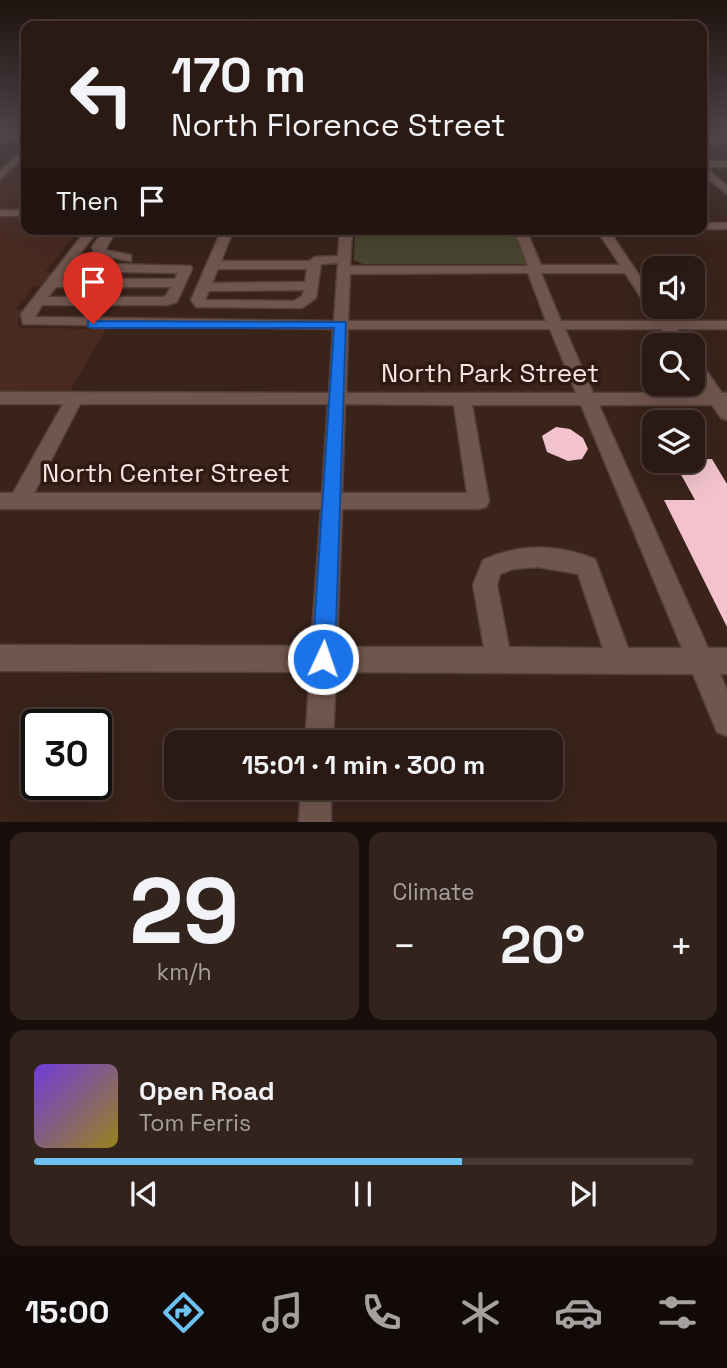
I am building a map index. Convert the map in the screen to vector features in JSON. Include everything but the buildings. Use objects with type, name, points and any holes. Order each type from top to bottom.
[{"type":"street","points":[[707,173],[727,191]]},
{"type":"street","points":[[0,213],[21,213]]},
{"type":"street","points":[[707,226],[727,226]]},
{"type":"street","points":[[88,235],[28,314],[28,321],[258,326],[727,325]]},
{"type":"street","points":[[107,235],[98,247],[99,252],[105,256],[197,257]]},
{"type":"street","points":[[226,235],[198,300],[201,304],[263,305],[306,302],[314,261],[534,269],[629,269]]},
{"type":"street","points":[[320,730],[346,235]]},
{"type":"street","points":[[523,235],[556,324],[589,399],[714,661],[727,722]]},
{"type":"street","points":[[606,235],[672,333]]},
{"type":"street","points":[[213,265],[314,265]]},
{"type":"street","points":[[38,301],[167,301],[172,299],[186,269],[64,267]]},
{"type":"street","points":[[52,283],[180,283]]},
{"type":"street","points":[[204,287],[311,286]]},
{"type":"street","points":[[258,326],[263,305]]},
{"type":"street","points":[[705,379],[724,404]]},
{"type":"street","name":"North Park Street","points":[[0,398],[589,399],[724,404]]},
{"type":"street","points":[[9,501],[75,398]]},
{"type":"street","name":"North Center Street","points":[[9,501],[479,501],[462,399]]},
{"type":"street","points":[[499,660],[485,585],[491,567],[505,559],[566,558],[587,566],[620,660]]},
{"type":"street","points":[[0,657],[714,661]]},
{"type":"street","points":[[315,822],[316,800]]},
{"type":"shaded area","points":[[0,170],[21,170],[21,235],[75,235],[45,272],[55,273],[44,286],[34,286],[15,309],[26,309],[18,320],[18,326],[106,329],[70,391],[0,391]]},
{"type":"shaded area","points":[[355,235],[518,235],[532,264],[363,264],[354,260]]},
{"type":"route","points":[[93,324],[341,324],[323,659]]}]
